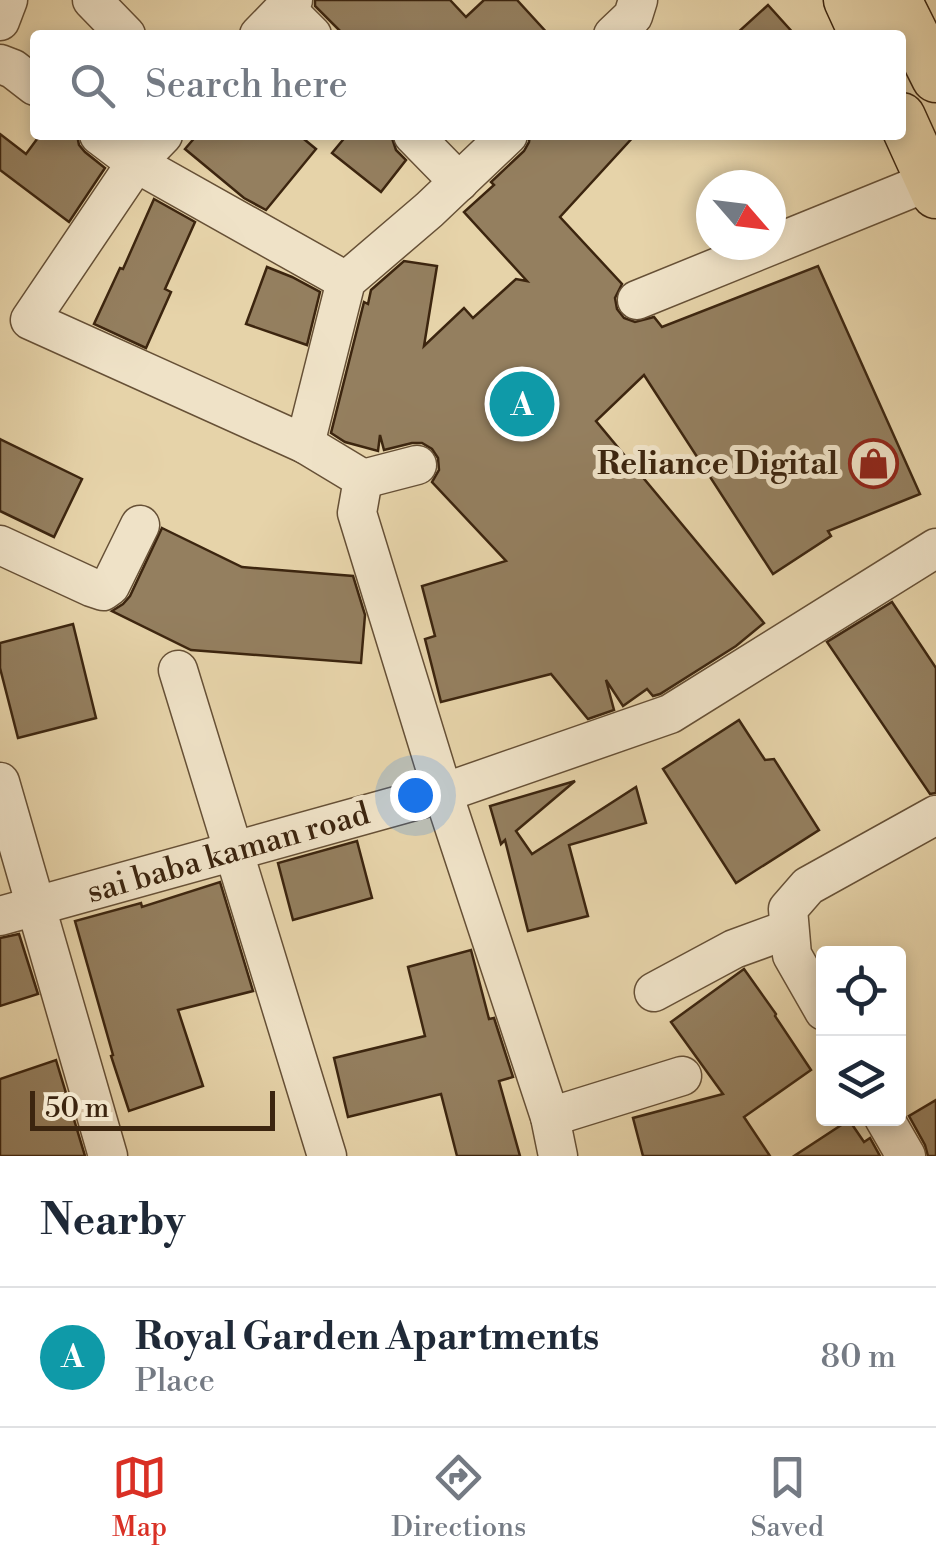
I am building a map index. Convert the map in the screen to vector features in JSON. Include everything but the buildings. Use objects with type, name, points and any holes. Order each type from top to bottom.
[{"type":"main road","points":[[848,0],[862,30]]},
{"type":"main road","points":[[897,0],[936,78]]},
{"type":"main road","points":[[906,128],[933,188]]},
{"type":"street","points":[[0,21],[8,0]]},
{"type":"street","points":[[92,0],[121,30]]},
{"type":"street","points":[[618,30],[633,16],[638,0]]},
{"type":"street","points":[[279,14],[304,30]]},
{"type":"street","points":[[0,64],[30,82]]},
{"type":"street","points":[[106,140],[136,163],[346,281]]},
{"type":"street","points":[[158,140],[15,316],[305,444],[363,479],[417,465]]},
{"type":"street","points":[[418,140],[460,182]]},
{"type":"street","points":[[305,444],[346,281],[503,140]]},
{"type":"street","points":[[637,300],[933,188]]},
{"type":"street","points":[[363,479],[357,513],[443,793],[550,1116],[558,1156]]},
{"type":"street","points":[[0,545],[103,591],[110,586],[140,525]]},
{"type":"street","name":"sai baba kaman road","points":[[0,916],[443,793],[670,714],[936,548]]},
{"type":"street","points":[[178,670],[327,1156]]},
{"type":"street","points":[[0,782],[108,1156]]},
{"type":"street","points":[[816,997],[792,954],[788,910],[808,886],[936,814]]},
{"type":"street","points":[[654,992],[734,949],[789,928]]},
{"type":"street","points":[[550,1116],[682,1076]]},
{"type":"street","points":[[889,1126],[906,1156]]},
{"type":"place","name":"Royal Garden Apartments","points":[[522,404]]},
{"type":"place","name":"Reliance Digital","points":[[873,463]]}]
